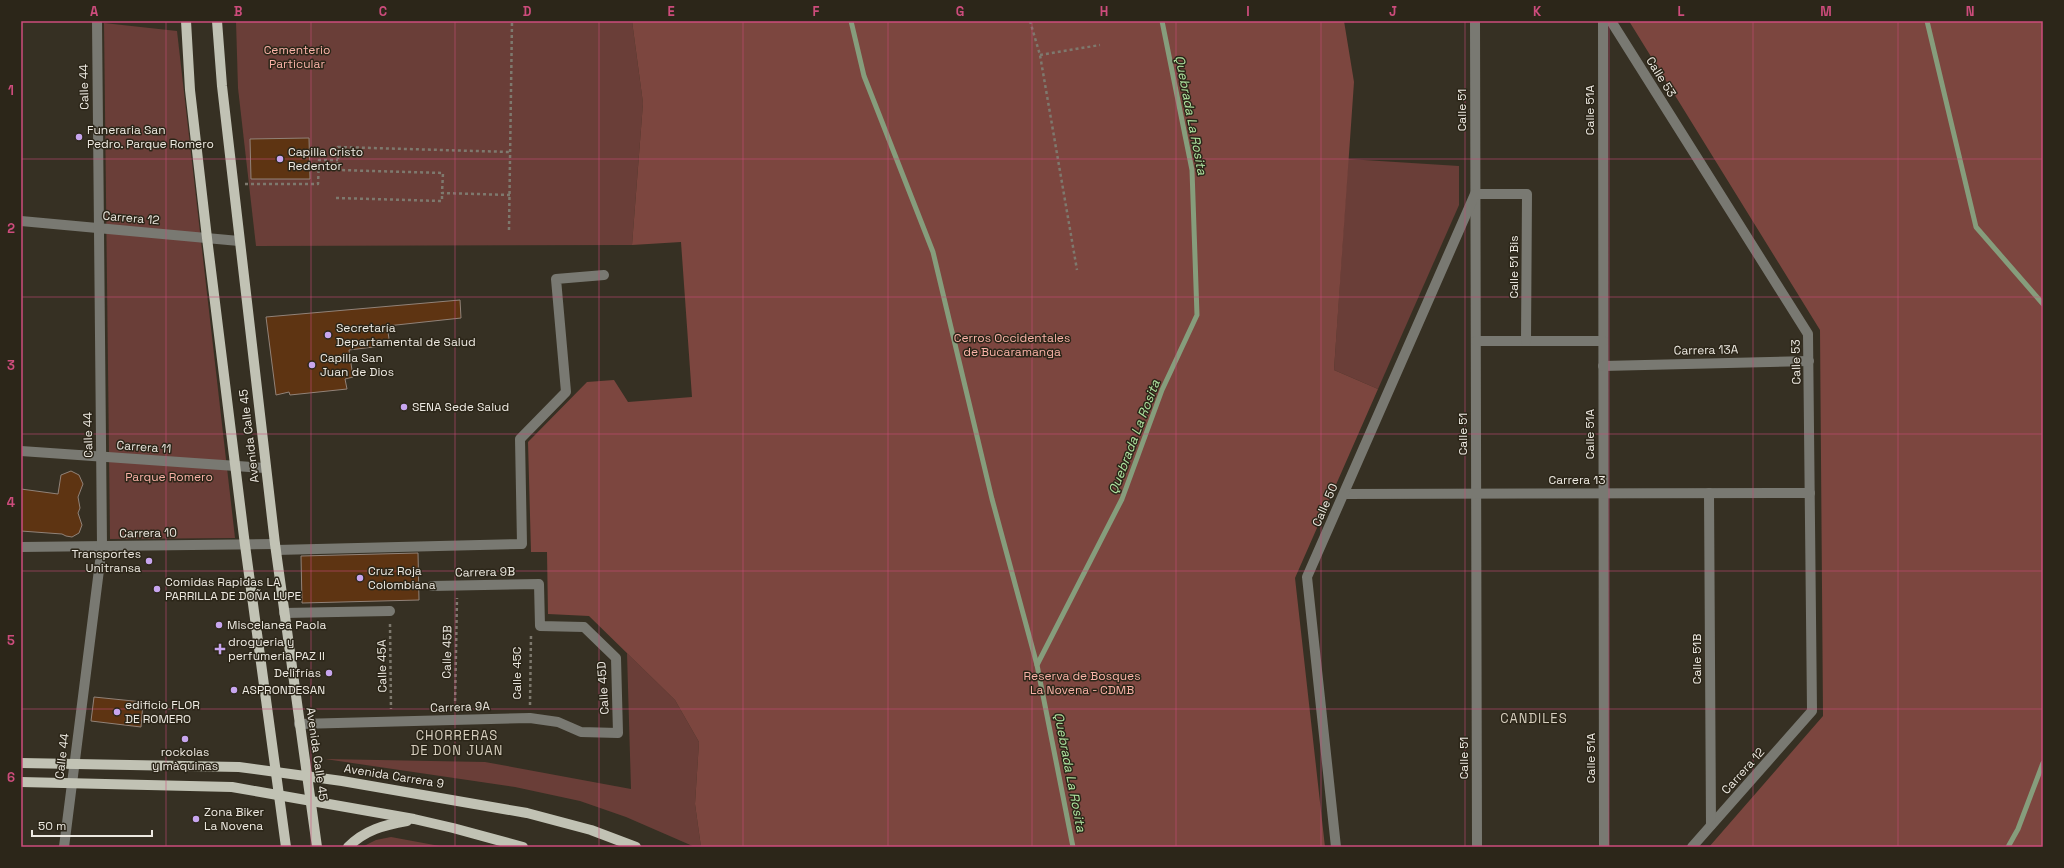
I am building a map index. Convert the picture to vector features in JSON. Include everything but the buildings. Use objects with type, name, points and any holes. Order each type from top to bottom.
[{"type":"main road","name":"Avenida Calle 45","points":[[186,21],[188,71],[207,238],[274,772],[286,847]]},
{"type":"main road","name":"Avenida Calle 45","points":[[216,21],[265,468],[306,776],[317,847]]},
{"type":"main road","name":"Avenida Carrera 9","points":[[21,763],[239,767],[306,776],[446,798],[554,818],[636,847]]},
{"type":"main road","points":[[21,782],[232,787],[414,819],[523,847]]},
{"type":"main road","points":[[348,847],[365,833],[378,827],[414,819]]},
{"type":"street","name":"Calle 44","points":[[64,847],[102,546],[96,21]]},
{"type":"street","name":"Calle 51","points":[[1475,21],[1477,847]]},
{"type":"street","name":"Calle 51A","points":[[1603,21],[1604,847]]},
{"type":"street","name":"Calle 53","points":[[1611,21],[1808,334],[1812,711]]},
{"type":"street","name":"Calle 51 Bis","points":[[1476,194],[1527,194],[1526,341]]},
{"type":"street","name":"Calle 50","points":[[1336,847],[1307,577],[1476,194]]},
{"type":"street","name":"Carrera 12","points":[[21,221],[239,241]]},
{"type":"street","name":"Carrera 10","points":[[21,547],[245,545],[275,547],[522,544],[520,439],[566,392],[556,279],[604,275]]},
{"type":"street","points":[[1476,341],[1603,341]]},
{"type":"street","name":"Carrera 13A","points":[[1603,366],[1809,361]]},
{"type":"street","name":"Carrera 11","points":[[21,451],[265,468]]},
{"type":"street","name":"Carrera 13","points":[[1344,494],[1810,492]]},
{"type":"street","name":"Calle 51B","points":[[1709,493],[1712,825]]},
{"type":"street","name":"Carrera 9B","points":[[432,586],[539,584],[540,626]]},
{"type":"street","points":[[284,613],[390,611]]},
{"type":"street","name":"Calle 45D","points":[[540,626],[584,627],[616,658],[618,733]]},
{"type":"street","name":"Carrera 12","points":[[1692,847],[1812,711]]},
{"type":"street","name":"Carrera 9A","points":[[300,724],[530,718],[558,722],[580,732],[618,733]]},
{"type":"path","points":[[509,230],[512,21]]},
{"type":"path","points":[[1030,21],[1040,55],[1077,270]]},
{"type":"path","points":[[1040,55],[1100,45]]},
{"type":"path","points":[[336,198],[442,201],[443,173],[338,170],[338,146],[510,152]]},
{"type":"path","points":[[233,184],[318,184],[319,160],[338,160]]},
{"type":"path","points":[[442,193],[510,195]]},
{"type":"path","name":"Calle 45B","points":[[455,720],[457,585]]},
{"type":"path","name":"Calle 45A","points":[[390,611],[392,722]]},
{"type":"path","name":"Calle 45C","points":[[530,718],[530,635],[540,626]]},
{"type":"green space","name":"Cementerio Particular","points":[[236,21],[632,21],[643,103],[632,245],[256,246],[238,88]]},
{"type":"green space","name":"Cerros Occidentales de Bucaramanga","points":[[632,21],[1344,21],[1354,82],[1334,370],[1378,389],[1295,578],[1325,847],[701,847],[695,804],[699,742],[675,700],[589,616],[548,614],[547,552],[531,552],[528,442],[587,382],[614,380],[628,402],[692,397],[681,242],[632,245],[643,103]]},
{"type":"green space","points":[[1629,21],[2043,21],[2043,847],[1709,847],[1823,716],[1820,330]]},
{"type":"green space","name":"Parque Romero","points":[[104,23],[177,31],[235,538],[110,539]]},
{"type":"green space","points":[[1348,159],[1459,166],[1459,205],[1378,389],[1334,370]]},
{"type":"green space","points":[[627,653],[675,700],[699,742],[695,804],[701,847],[695,847],[626,817],[580,801],[515,787],[325,759],[485,762],[631,789]]},
{"type":"green space","points":[[391,837],[445,847],[362,847],[376,840]]},
{"type":"waterway","points":[[851,21],[864,76],[933,252],[992,499],[1037,665]]},
{"type":"waterway","name":"Quebrada La Rosita","points":[[1073,847],[1037,665],[1122,499],[1162,390],[1197,315],[1192,170],[1162,21]]},
{"type":"waterway","points":[[1927,21],[1976,227],[2043,304]]},
{"type":"waterway","points":[[2008,847],[2018,829],[2043,763]]},
{"type":"place","name":"Funeraria San Pedro. Parque Romero","points":[[79,137]]},
{"type":"place","name":"Capilla Cristo Redentor","points":[[280,159]]},
{"type":"place","name":"Secretaría Departamental de Salud","points":[[328,335]]},
{"type":"place","name":"Capilla San Juan de Dios","points":[[312,365]]},
{"type":"place","name":"SENA Sede Salud","points":[[404,407]]},
{"type":"place","name":"Transportes Unitransa","points":[[149,561]]},
{"type":"place","name":"Cruz Roja Colombiana","points":[[360,578]]},
{"type":"place","name":"Comidas Rapidas LA PARRILLA DE DOÑA LUPE","points":[[157,589]]},
{"type":"place","name":"Miscelanea Paola","points":[[219,625]]},
{"type":"place","name":"drogueria y perfumeria PAZ II","points":[[220,649]]},
{"type":"place","name":"Delifrías","points":[[329,673]]},
{"type":"place","name":"ASPRONDESAN","points":[[234,690]]},
{"type":"place","name":"edificio FLOR DE ROMERO","points":[[117,712]]},
{"type":"place","name":"rockolas y màquinas","points":[[185,739]]},
{"type":"place","name":"Zona Biker La Novena","points":[[196,819]]},
{"type":"district","name":"CANDILES","points":[[1534,718]]},
{"type":"district","name":"CHORRERAS DE DON JUAN","points":[[457,742]]},
{"type":"park label","name":"Reserva de Bosques La Novena - CDMB","points":[[1082,683]]}]
